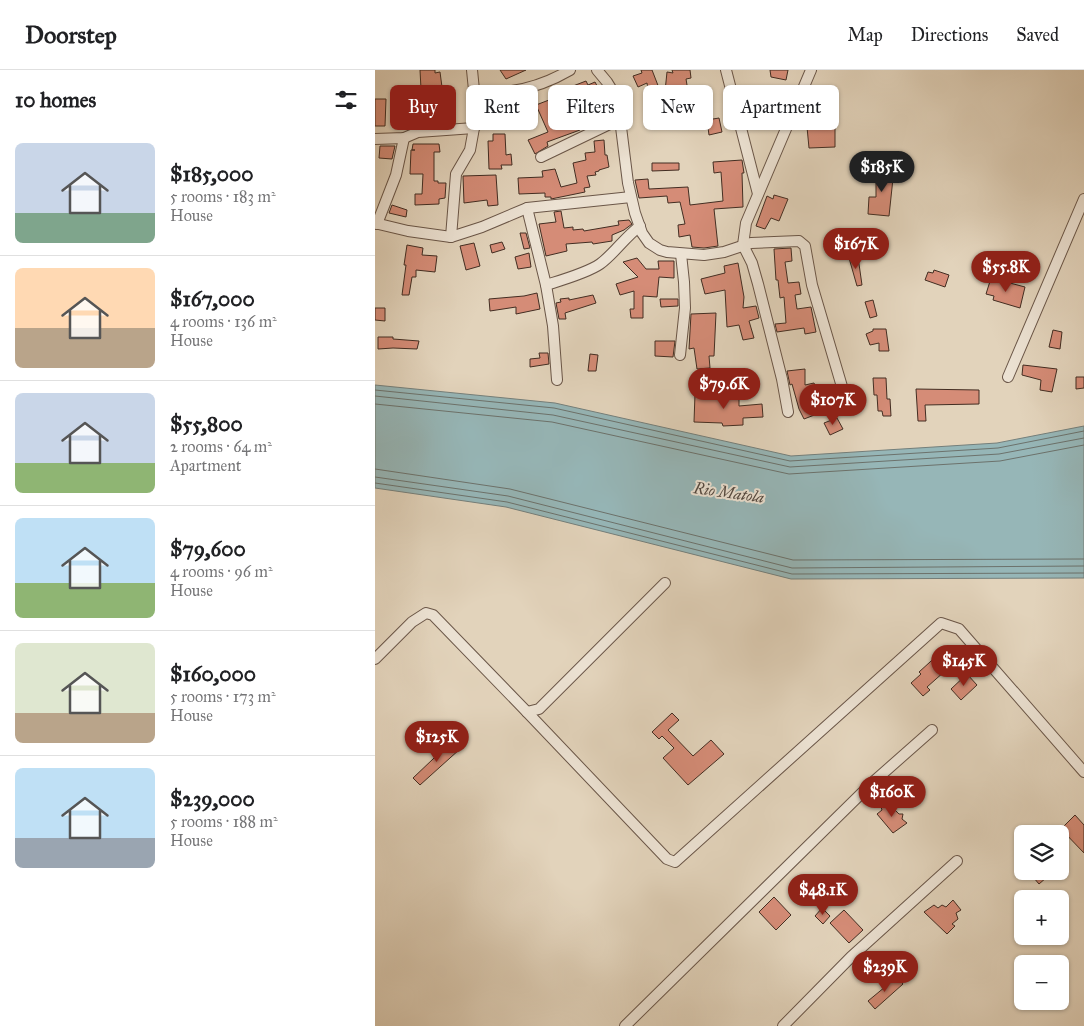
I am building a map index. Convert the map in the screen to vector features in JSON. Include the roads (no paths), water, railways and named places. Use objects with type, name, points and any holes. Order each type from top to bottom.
[{"type":"street","points":[[472,70],[474,85]]},
{"type":"street","points":[[535,85],[560,76],[570,70]]},
{"type":"street","points":[[597,70],[609,85]]},
{"type":"street","points":[[726,70],[758,194]]},
{"type":"street","points":[[788,412],[781,371],[758,284],[752,263],[743,245],[746,222],[811,70]]},
{"type":"street","points":[[375,138],[404,138],[418,132],[466,129]]},
{"type":"street","points":[[451,237],[456,174],[470,150],[474,130]]},
{"type":"street","points":[[541,158],[598,130]]},
{"type":"street","points":[[622,130],[631,197],[645,237],[654,247],[681,254],[704,255],[724,252],[743,245],[799,241],[805,246],[812,285],[848,407]]},
{"type":"street","points":[[404,138],[396,175],[376,223],[417,233],[451,237],[482,227],[527,208],[631,197]]},
{"type":"street","points":[[1008,377],[1084,199]]},
{"type":"street","points":[[527,208],[546,285],[553,326],[557,380]]},
{"type":"street","points":[[546,285],[600,264],[627,235],[640,226]]},
{"type":"street","points":[[680,355],[685,308],[685,282],[681,254]]},
{"type":"street","points":[[527,712],[539,709],[665,583]]},
{"type":"street","points":[[375,659],[412,622],[426,613],[433,615],[667,859],[675,862],[941,622],[959,629],[1084,772]]},
{"type":"street","points":[[625,1026],[872,783],[932,730]]},
{"type":"street","points":[[783,1026],[851,957],[957,861]]},
{"type":"water","name":"Rio Matola","points":[[375,385],[555,403],[791,456],[997,443],[1084,426],[1084,578],[791,579],[506,507],[375,488]]}]
